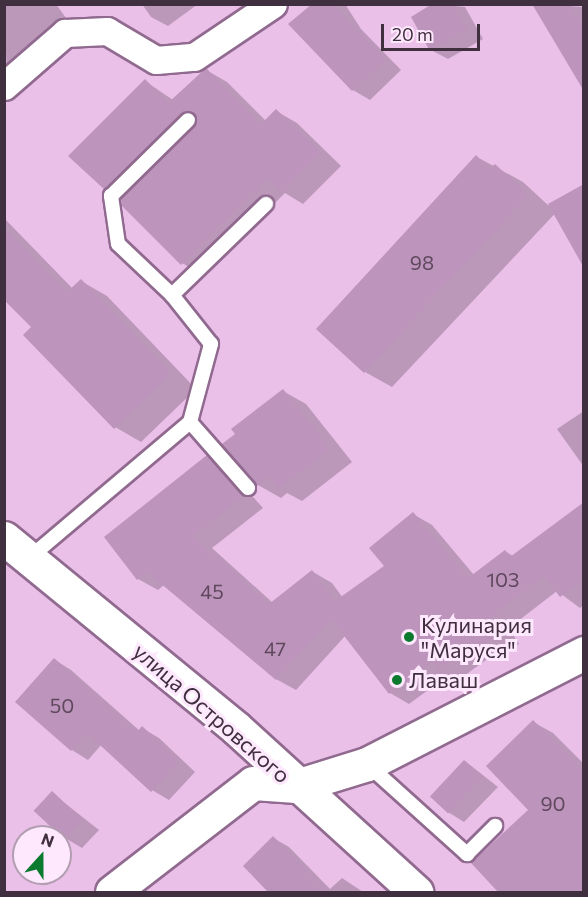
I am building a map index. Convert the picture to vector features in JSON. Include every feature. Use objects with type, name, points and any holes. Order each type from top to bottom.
[{"type":"street","points":[[4,86],[65,33],[107,31],[156,60],[194,57],[273,4]]},
{"type":"street","name":"улица Островского","points":[[4,538],[236,728],[296,786],[416,892]]},
{"type":"street","points":[[112,892],[253,783],[296,786],[367,764],[584,653]]},
{"type":"lane","points":[[28,559],[190,422],[211,344],[172,295],[118,244],[111,196],[188,120]]},
{"type":"lane","points":[[172,295],[266,204]]},
{"type":"lane","points":[[190,422],[248,488]]},
{"type":"lane","points":[[367,764],[468,854],[495,826]]},
{"type":"building","points":[[312,4],[332,4],[386,60],[352,91],[288,24]]},
{"type":"building","points":[[432,4],[453,4],[467,29],[430,51],[411,17]]},
{"type":"building","points":[[532,4],[569,4],[584,29],[584,91]]},
{"type":"building","points":[[206,68],[261,124],[276,109],[321,153],[282,193],[267,178],[181,265],[122,206],[121,199],[194,126],[194,113],[182,114],[105,190],[68,156],[145,79],[168,103]]},
{"type":"building","points":[[476,155],[489,169],[495,164],[528,195],[364,373],[316,329]]},
{"type":"building","points":[[584,184],[584,268],[548,204]]},
{"type":"building","points":[[4,228],[67,292],[81,279],[171,373],[114,429],[23,335],[31,327],[4,300]]},
{"type":"building","points":[[283,389],[330,449],[278,489],[268,477],[257,486],[222,444],[235,434],[231,429]]},
{"type":"building","points":[[207,455],[244,496],[193,536],[269,604],[312,570],[335,601],[384,566],[369,548],[413,512],[468,578],[505,550],[510,557],[584,502],[584,580],[560,597],[544,576],[490,617],[501,633],[479,647],[476,642],[439,669],[433,661],[389,694],[331,619],[276,680],[147,572],[137,580],[104,537]]},
{"type":"building","points":[[54,658],[137,732],[142,726],[179,761],[151,792],[87,733],[71,751],[15,702]]},
{"type":"building","points":[[533,720],[584,771],[584,892],[498,892],[471,863],[528,810],[486,766]]},
{"type":"building","points":[[464,760],[482,777],[448,814],[430,797]]},
{"type":"building","points":[[52,791],[83,820],[72,831],[72,825],[49,825],[34,811]]},
{"type":"building","points":[[273,836],[327,892],[268,892],[243,866]]},
{"type":"place","name":"Кулинария \"Маруся\"","points":[[409,637]]},
{"type":"place","name":"Лаваш","points":[[397,680]]}]
